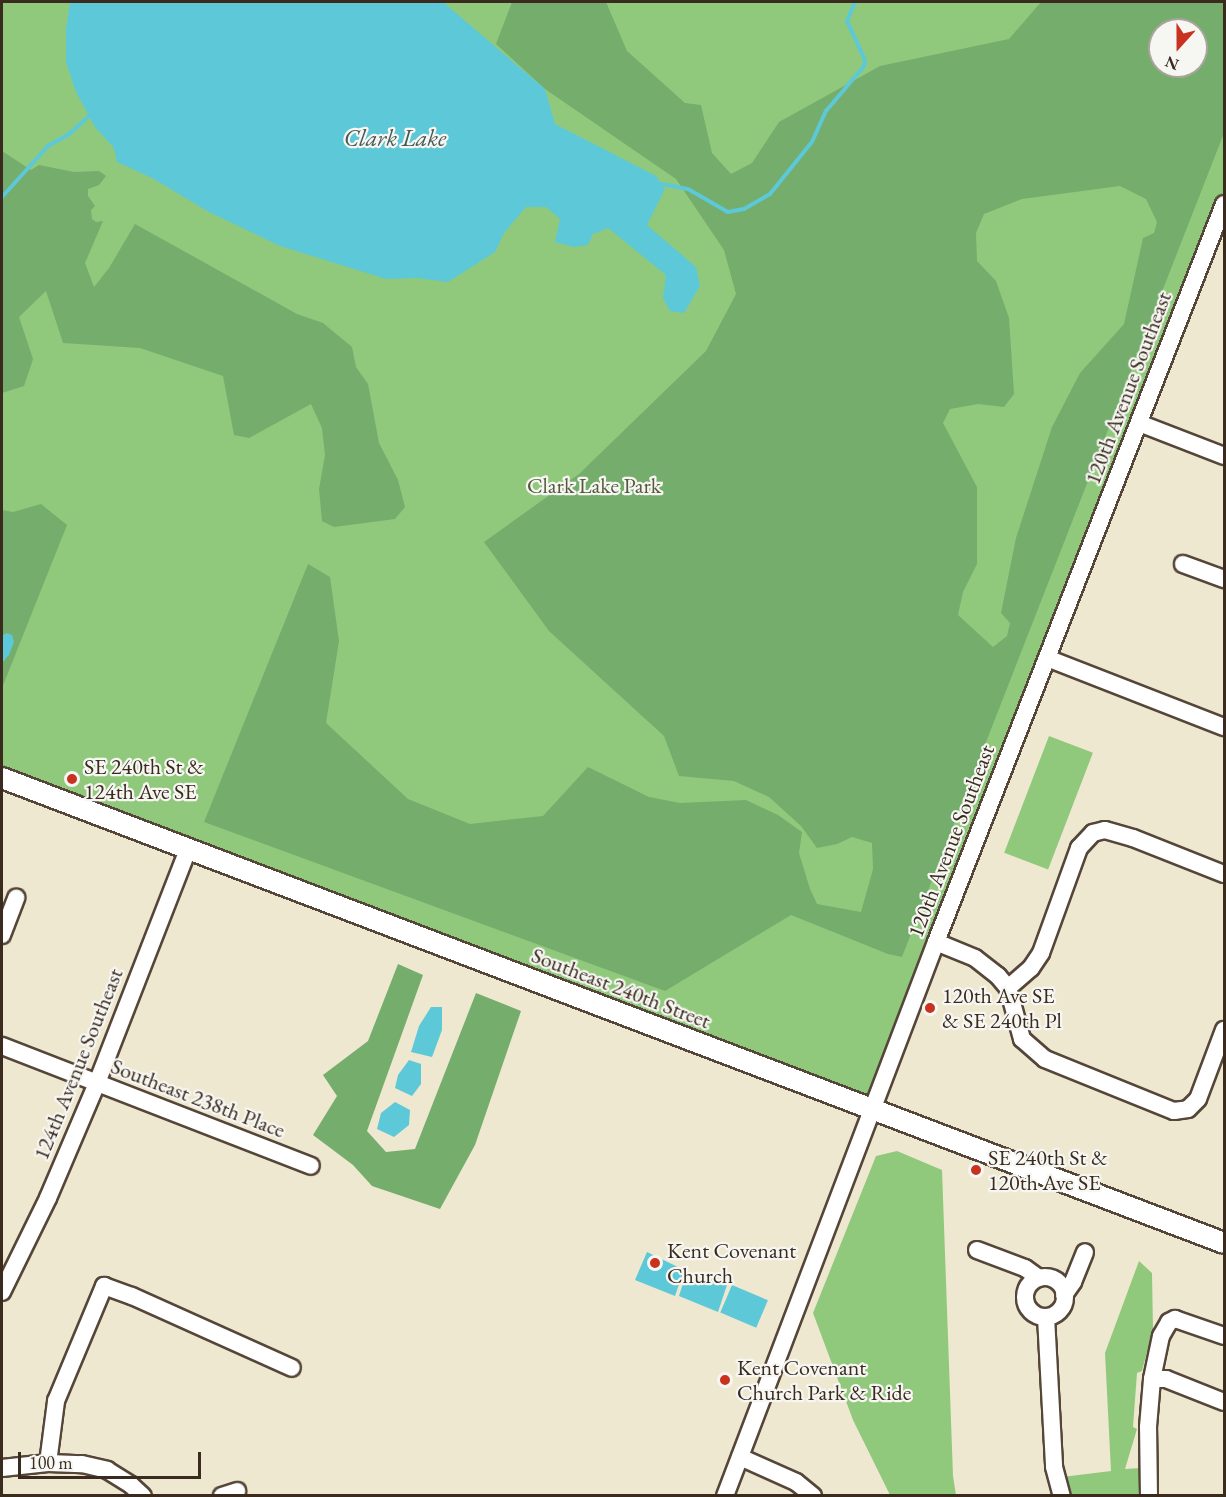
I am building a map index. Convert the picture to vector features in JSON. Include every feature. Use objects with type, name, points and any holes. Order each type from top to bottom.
[{"type":"main road","name":"Southeast 240th Street","points":[[2,778],[1224,1243]]},
{"type":"street","name":"120th Avenue Southeast","points":[[725,1496],[936,942],[1224,204]]},
{"type":"street","points":[[1139,423],[1224,456]]},
{"type":"street","points":[[1183,564],[1224,579]]},
{"type":"street","points":[[1047,658],[1224,727]]},
{"type":"street","points":[[1008,988],[1031,968],[1041,953],[1079,848],[1093,832],[1105,830],[1133,837],[1224,874]]},
{"type":"street","name":"124th Avenue Southeast","points":[[2,1292],[48,1198],[97,1083],[189,849]]},
{"type":"street","points":[[2,934],[16,898]]},
{"type":"street","points":[[936,942],[975,958],[998,975],[1008,988],[1023,1039],[1045,1059],[1174,1111],[1188,1109],[1198,1099],[1224,1030]]},
{"type":"street","name":"Southeast 238th Place","points":[[2,1046],[311,1166]]},
{"type":"street","points":[[977,1250],[1025,1268],[1039,1278],[1055,1281],[1064,1295]]},
{"type":"street","points":[[1039,1278],[1026,1291],[1026,1304],[1034,1314],[1046,1317],[1062,1308],[1064,1295],[1073,1282],[1085,1252]]},
{"type":"street","points":[[48,1463],[56,1401],[104,1286],[132,1296],[292,1368]]},
{"type":"street","points":[[1046,1317],[1054,1467],[1062,1496]]},
{"type":"street","points":[[1152,1494],[1148,1427],[1152,1379],[1161,1335],[1169,1322],[1185,1320],[1224,1336]]},
{"type":"street","points":[[1152,1379],[1166,1379],[1224,1402]]},
{"type":"street","points":[[740,1457],[796,1482],[813,1496]]},
{"type":"street","points":[[2,1468],[48,1463],[82,1464],[107,1470],[131,1485],[143,1496]]},
{"type":"green space","name":"Clark Lake Park","points":[[2,2],[1224,2],[1224,204],[872,1110],[2,778]]},
{"type":"green space","points":[[512,2],[606,2],[627,51],[685,103],[701,105],[712,153],[731,174],[752,163],[779,122],[880,66],[1009,39],[1041,2],[1224,2],[1224,133],[902,957],[888,954],[791,915],[665,991],[204,822],[308,564],[330,577],[339,641],[326,723],[408,799],[470,824],[543,816],[588,767],[649,797],[680,803],[746,800],[778,815],[802,832],[799,853],[817,904],[861,912],[873,869],[872,843],[852,837],[837,844],[817,848],[801,826],[769,797],[734,781],[679,776],[664,736],[549,631],[484,542],[579,474],[706,351],[736,294],[724,250],[676,179],[545,89],[496,44]],"holes":[[[1120,186],[1146,199],[1157,222],[1154,233],[1143,238],[1124,324],[1080,373],[1052,427],[1016,538],[1001,613],[1010,623],[1007,636],[993,647],[958,615],[963,592],[977,564],[977,487],[943,423],[950,409],[978,404],[1004,407],[1014,394],[1009,318],[996,281],[977,261],[976,233],[984,214],[1022,199]]]},
{"type":"green space","points":[[2,151],[31,170],[39,165],[74,172],[99,171],[106,176],[99,185],[88,189],[88,196],[95,206],[91,210],[92,219],[96,222],[103,221],[85,263],[94,287],[109,268],[135,224],[297,314],[323,323],[352,347],[356,367],[368,384],[379,443],[398,480],[405,507],[395,519],[334,527],[322,521],[319,489],[325,455],[322,428],[311,404],[249,438],[234,435],[223,376],[140,348],[63,343],[46,291],[19,317],[33,359],[24,386],[2,393]]},
{"type":"green space","points":[[41,504],[67,525],[2,688],[2,662],[5,660],[7,633],[2,636],[2,510],[13,512]]},
{"type":"green space","points":[[1049,736],[1093,753],[1048,870],[1004,853]]},
{"type":"green space","points":[[398,964],[423,975],[367,1131],[386,1152],[415,1149],[476,993],[521,1011],[475,1145],[440,1209],[372,1186],[353,1165],[313,1135],[337,1096],[323,1075],[368,1041]]},
{"type":"green space","points":[[897,1151],[942,1170],[953,1476],[956,1495],[890,1495],[853,1420],[813,1313],[876,1156]]},
{"type":"green space","points":[[1139,1261],[1152,1273],[1153,1329],[1142,1371],[1137,1373],[1133,1427],[1137,1429],[1125,1469],[1141,1468],[1141,1495],[1071,1495],[1062,1477],[1111,1471],[1105,1353]]},
{"type":"water","name":"Clark Lake","points":[[70,2],[443,2],[545,89],[555,124],[656,176],[665,189],[647,225],[696,267],[700,286],[684,313],[670,311],[663,298],[666,275],[608,228],[593,234],[588,245],[574,247],[555,242],[560,219],[546,207],[526,207],[504,233],[495,252],[448,282],[416,278],[386,279],[280,246],[209,212],[152,178],[117,162],[114,148],[95,127],[76,92],[66,62],[66,29]]},
{"type":"water","points":[[7,633],[12,635],[14,642],[9,655],[2,662],[2,636]]},
{"type":"water","points":[[431,1007],[442,1007],[442,1030],[432,1057],[411,1052],[419,1026]]},
{"type":"water","points":[[409,1060],[421,1064],[421,1084],[412,1096],[395,1088],[398,1075]]},
{"type":"water","points":[[395,1102],[410,1110],[409,1125],[394,1137],[377,1129],[381,1113]]},
{"type":"water","points":[[647,1252],[684,1270],[675,1296],[635,1280]]},
{"type":"water","points":[[686,1274],[728,1282],[718,1312],[679,1296]]},
{"type":"water","points":[[732,1285],[768,1300],[756,1328],[720,1313]]},
{"type":"waterway","points":[[662,184],[688,189],[728,212],[744,209],[770,194],[812,142],[826,111],[864,66],[865,60],[847,21],[855,2]]},
{"type":"waterway","points":[[2,197],[48,146],[68,135],[89,116]]},
{"type":"place","name":"SE 240th St & 124th Ave SE","points":[[72,779]]},
{"type":"place","name":"120th Ave SE & SE 240th Pl","points":[[930,1008]]},
{"type":"place","name":"SE 240th St & 120th Ave SE","points":[[976,1170]]},
{"type":"place","name":"Kent Covenant Church","points":[[655,1263]]},
{"type":"place","name":"Kent Covenant Church Park & Ride","points":[[725,1380]]}]
